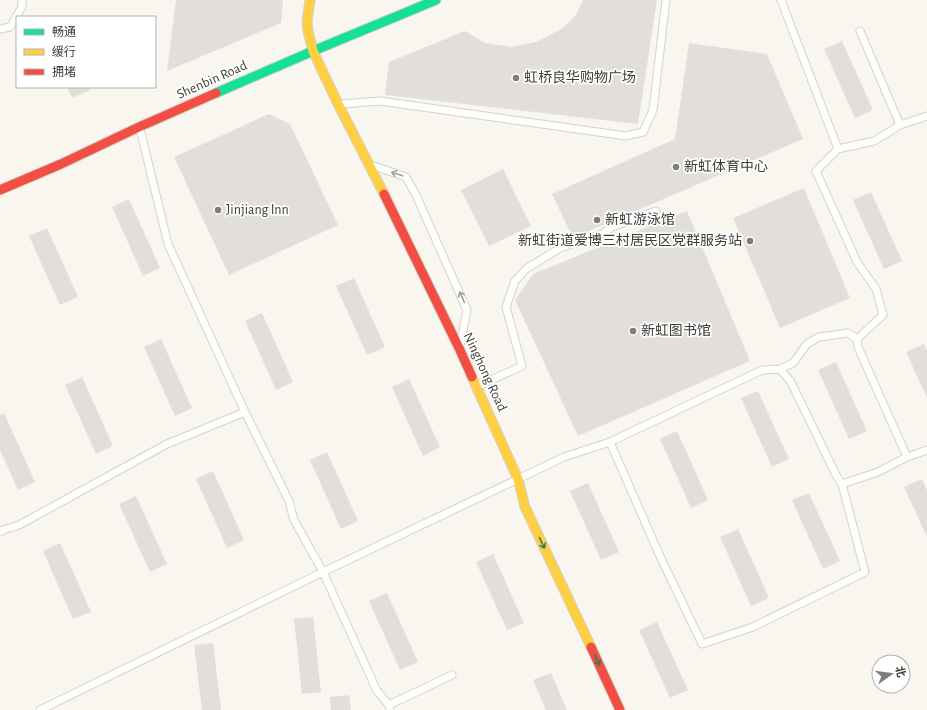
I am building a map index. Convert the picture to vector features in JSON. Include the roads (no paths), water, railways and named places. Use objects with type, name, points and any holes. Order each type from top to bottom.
[{"type":"main road","name":"Ninghong Road","points":[[310,0],[307,21],[313,52],[459,348],[518,479],[525,507],[620,710]]},
{"type":"main road","name":"Shenbin Road","points":[[0,190],[61,164],[139,127],[436,0]]},
{"type":"main road","points":[[518,479],[534,503]]},
{"type":"lane","points":[[17,16],[22,7],[22,0]]},
{"type":"lane","points":[[338,104],[380,101],[626,136],[643,132],[653,110],[666,0]]},
{"type":"lane","points":[[781,0],[838,149]]},
{"type":"lane","points":[[0,29],[10,27],[16,17]]},
{"type":"lane","points":[[860,31],[900,125]]},
{"type":"lane","points":[[857,339],[883,315],[876,289],[857,262],[816,171],[838,149],[874,141],[900,125],[927,116]]},
{"type":"lane","points":[[139,127],[168,244],[245,412],[289,501],[294,520],[323,572],[377,691],[389,708],[452,675]]},
{"type":"lane","points":[[369,164],[406,177],[416,195],[467,310],[459,348]]},
{"type":"lane","points":[[477,387],[522,366],[506,307],[515,281],[526,268],[560,248],[602,234],[612,227],[656,211]]},
{"type":"lane","points":[[40,710],[323,572],[564,457],[610,442],[762,370],[780,369],[793,364],[807,344],[819,337],[848,333],[857,339],[858,347],[907,457]]},
{"type":"lane","points":[[610,442],[658,554],[702,644],[752,627],[865,572],[842,484],[836,477],[791,382],[780,369]]},
{"type":"lane","points":[[0,532],[18,525],[167,444],[245,412]]},
{"type":"lane","points":[[842,484],[878,472],[907,457],[927,450]]},
{"type":"place","name":"虹桥良华购物广场","points":[[516,78]]},
{"type":"place","name":"新虹体育中心","points":[[676,167]]},
{"type":"place","name":"Jinjiang Inn","points":[[218,210]]},
{"type":"place","name":"新虹游泳馆","points":[[597,220]]},
{"type":"place","name":"新虹街道爱博三村居民区党群服务站","points":[[750,241]]},
{"type":"place","name":"新虹图书馆","points":[[633,331]]}]
